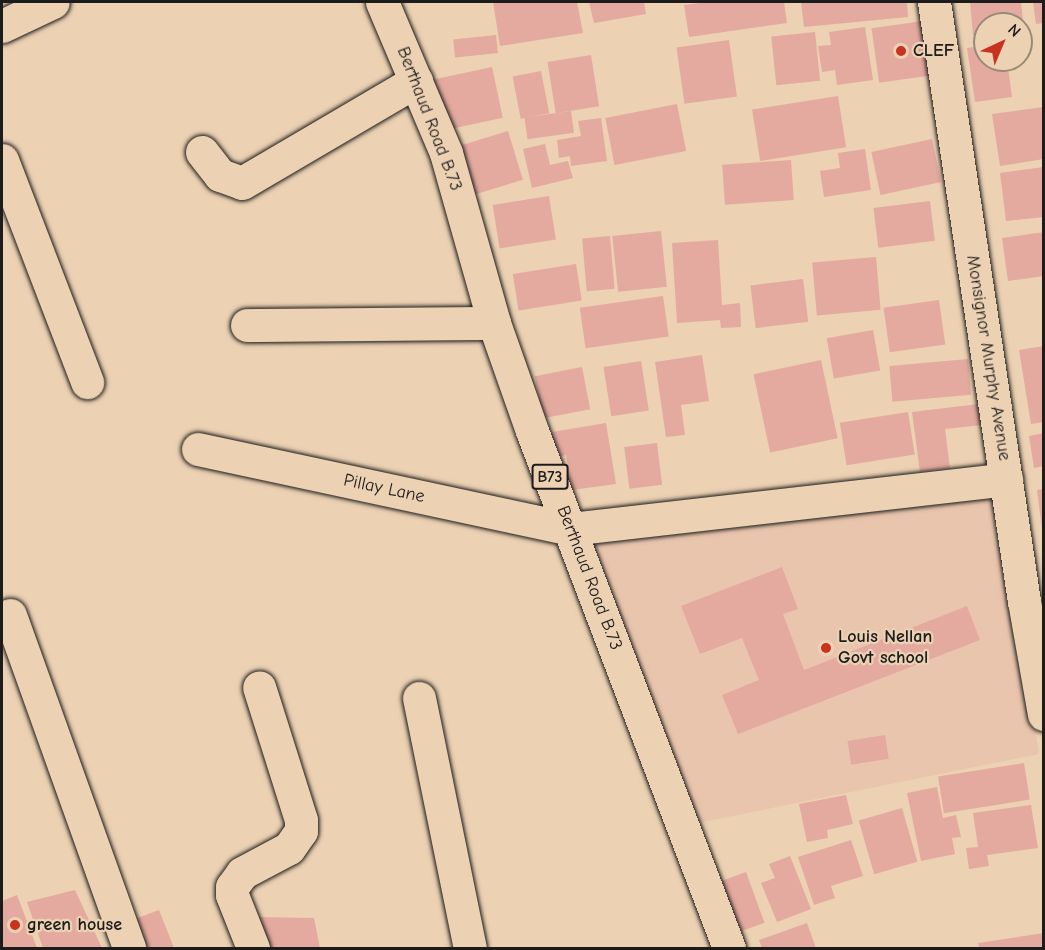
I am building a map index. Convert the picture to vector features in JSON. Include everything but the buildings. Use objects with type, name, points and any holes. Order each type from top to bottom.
[{"type":"street","points":[[2,26],[53,2]]},
{"type":"street","name":"Berthaud Road B.73","points":[[382,2],[446,153],[495,323],[570,529],[729,948]]},
{"type":"street","name":"Monsignor Murphy Avenue","points":[[934,2],[1006,479],[1034,600],[1044,714]]},
{"type":"street","points":[[202,152],[220,175],[242,183],[416,81]]},
{"type":"street","points":[[2,160],[87,382]]},
{"type":"street","points":[[247,326],[495,323]]},
{"type":"street","name":"Pillay Lane","points":[[198,449],[570,529],[1006,479]]},
{"type":"street","points":[[10,615],[129,948]]},
{"type":"street","points":[[253,948],[232,896],[232,887],[242,873],[289,849],[301,831],[301,820],[259,687]]},
{"type":"street","points":[[419,698],[471,948]]},
{"type":"shaded area","name":"Louis Nellan Govt school","points":[[1003,496],[1039,754],[693,824],[590,542]]},
{"type":"place","name":"CLEF","points":[[901,51]]},
{"type":"place","name":"Louis Nellan Govt school","points":[[826,648]]},
{"type":"place","name":"green house","points":[[15,925]]}]
